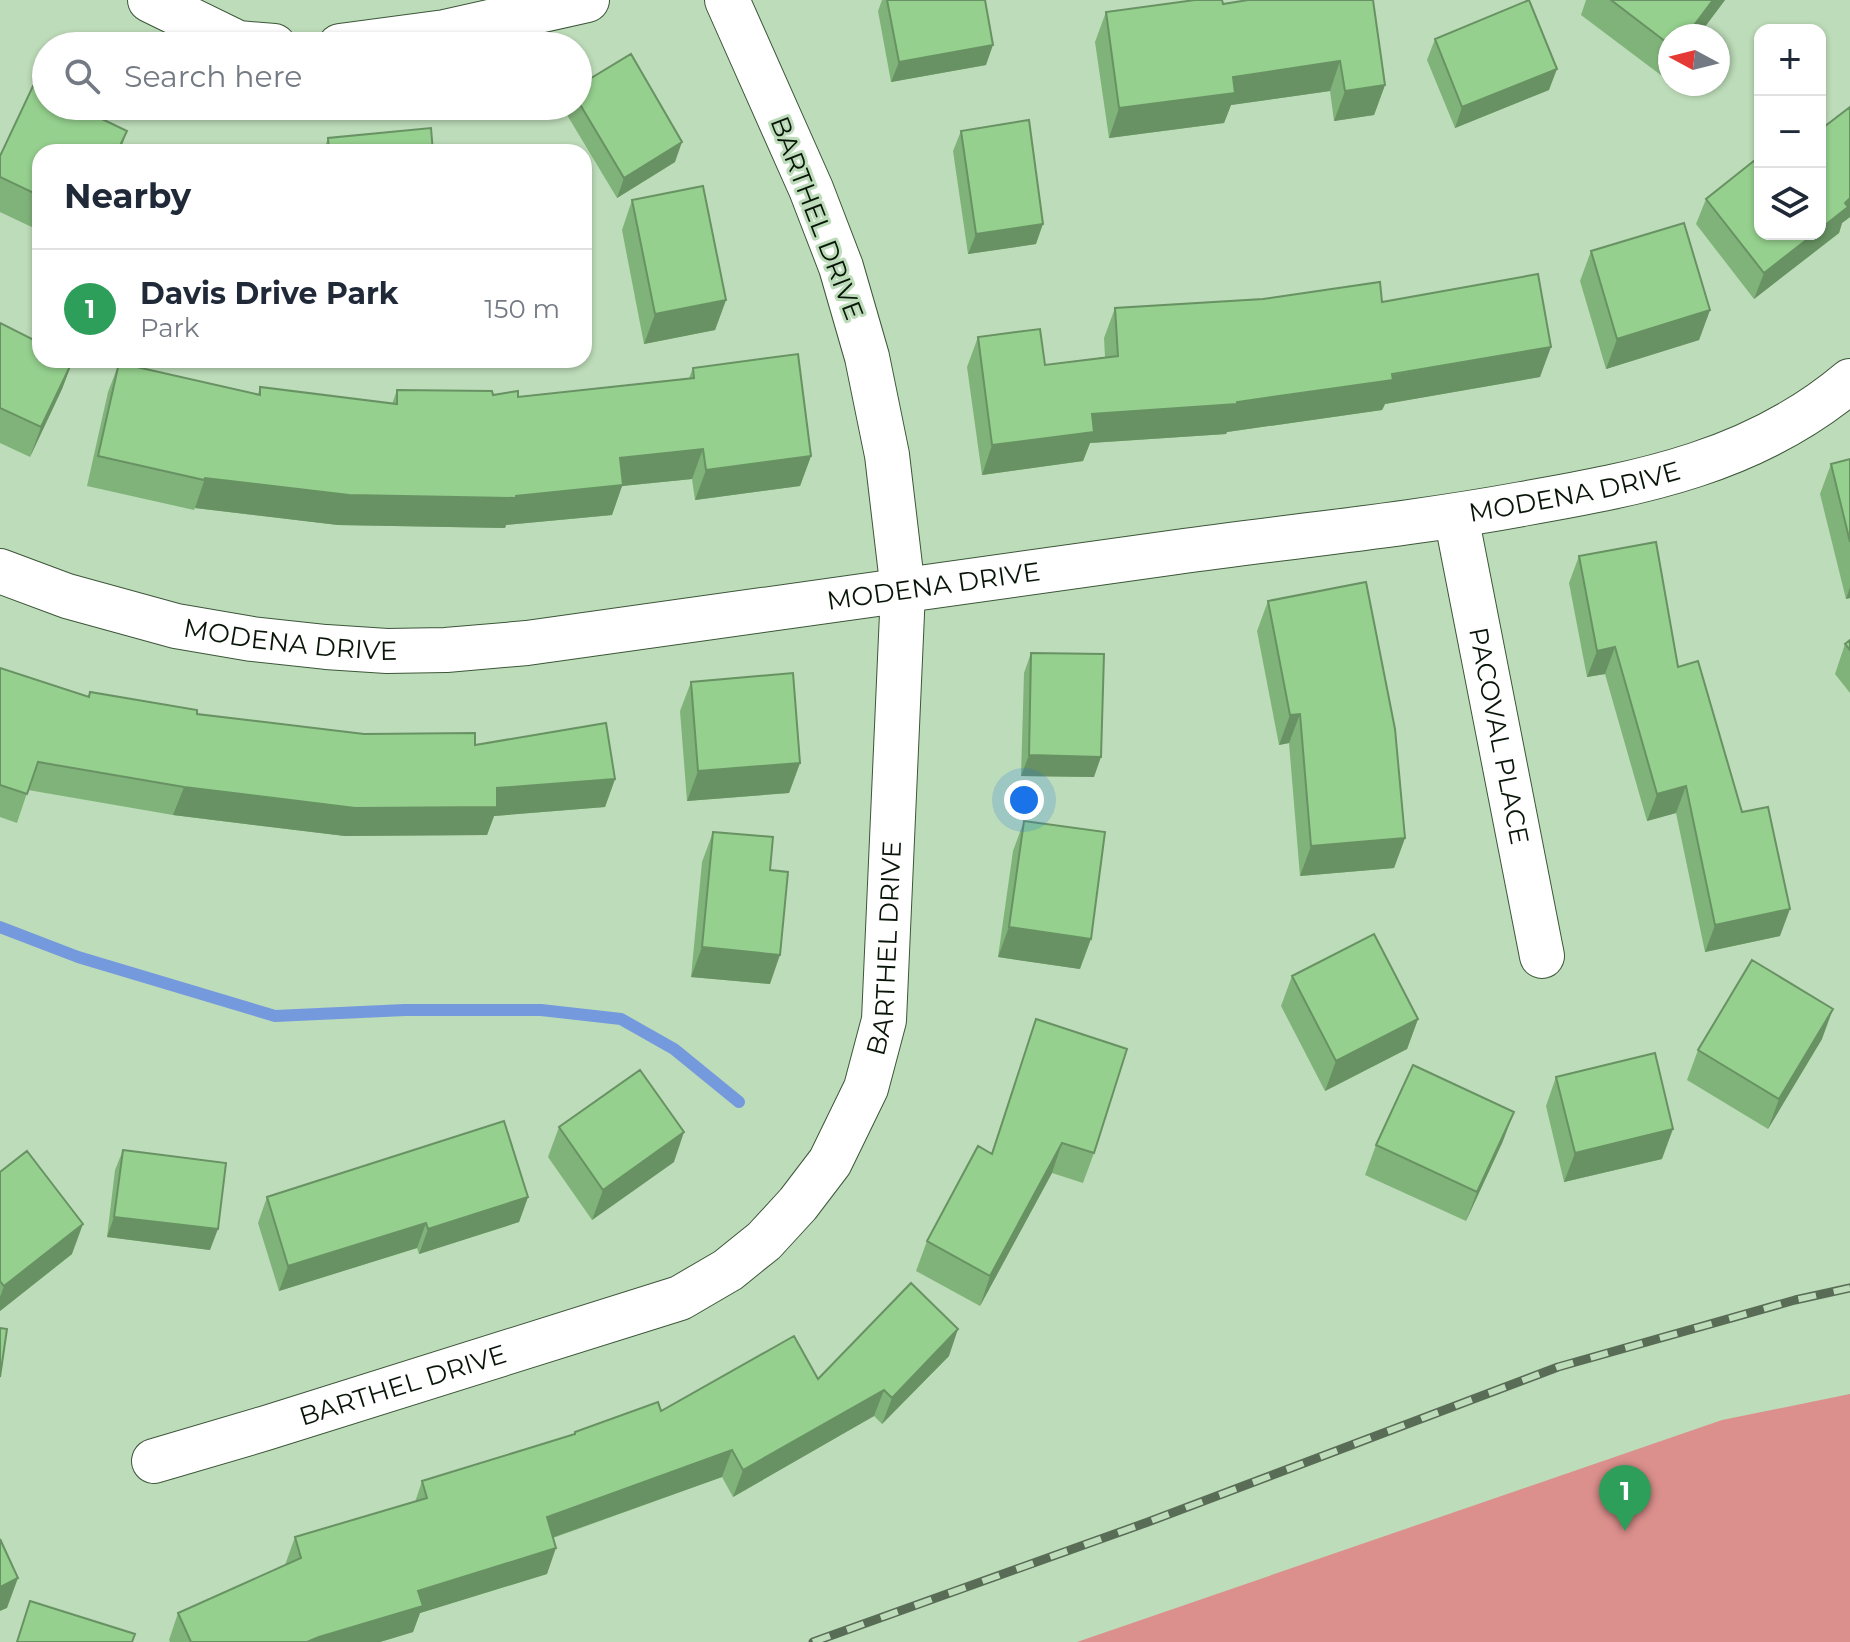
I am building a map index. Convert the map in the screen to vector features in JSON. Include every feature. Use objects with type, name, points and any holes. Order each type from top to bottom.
[{"type":"street","points":[[150,0],[215,32]]},
{"type":"street","points":[[445,32],[587,0]]},
{"type":"street","name":"BARTHEL DRIVE","points":[[154,1461],[680,1298],[728,1270],[764,1241],[798,1204],[830,1162],[866,1088],[884,1020],[903,591],[887,455],[867,357],[841,267],[811,189],[727,0]]},
{"type":"street","name":"MODENA DRIVE","points":[[0,571],[67,596],[176,626],[267,640],[387,651],[527,643],[1456,516],[1624,485],[1681,471],[1742,449],[1793,421],[1850,381]]},
{"type":"street","name":"PACOVAL PLACE","points":[[1456,516],[1542,956]]},
{"type":"shaded area","points":[[1850,1394],[1850,1642],[1077,1642],[1722,1420]]},
{"type":"building","points":[[887,0],[985,0],[993,45],[899,62]]},
{"type":"building","points":[[1195,0],[1222,0],[1223,4],[1248,0],[1373,0],[1385,85],[1345,91],[1340,61],[1233,77],[1235,93],[1119,108],[1106,12]]},
{"type":"building","points":[[1529,0],[1557,69],[1462,107],[1435,39]]},
{"type":"building","points":[[1611,0],[1713,0],[1695,24],[1658,24],[1658,36]]},
{"type":"building","points":[[631,54],[682,142],[624,178],[589,120],[592,120],[592,78]]},
{"type":"building","points":[[32,88],[32,120],[104,120],[127,131],[121,144],[32,144],[32,192],[0,177],[0,156]]},
{"type":"building","points":[[1850,107],[1850,198],[1845,203],[1848,207],[1826,224],[1826,168],[1826,125]]},
{"type":"building","points":[[1029,120],[1043,224],[976,234],[961,131]]},
{"type":"building","points":[[431,128],[432,144],[328,144],[328,138]]},
{"type":"building","points":[[1754,161],[1754,240],[1806,240],[1764,273],[1706,199]]},
{"type":"building","points":[[703,186],[726,300],[655,314],[632,200]]},
{"type":"building","points":[[1684,223],[1710,310],[1617,339],[1591,251]]},
{"type":"building","points":[[1538,274],[1551,347],[1392,374],[1393,380],[1237,404],[1092,414],[1094,432],[992,445],[978,337],[1040,329],[1045,365],[1118,356],[1115,308],[1263,299],[1380,282],[1382,302]]},
{"type":"building","points":[[0,323],[32,339],[32,368],[69,368],[41,427],[0,408]]},
{"type":"building","points":[[798,354],[811,456],[706,470],[703,449],[620,458],[623,485],[516,498],[349,495],[204,480],[98,456],[118,368],[141,368],[260,395],[260,387],[397,404],[397,390],[492,391],[493,395],[518,391],[518,397],[694,378],[693,368]]},
{"type":"building","points":[[1850,459],[1850,542],[1831,464]]},
{"type":"building","points":[[1656,542],[1678,667],[1698,661],[1742,812],[1768,807],[1790,909],[1715,925],[1686,786],[1657,794],[1615,647],[1597,651],[1579,556]]},
{"type":"building","points":[[1366,582],[1395,729],[1405,838],[1311,846],[1300,714],[1290,715],[1268,601]]},
{"type":"building","points":[[1031,653],[1104,654],[1101,757],[1029,755]]},
{"type":"building","points":[[0,668],[89,697],[90,692],[197,710],[197,714],[364,734],[475,733],[475,745],[606,723],[615,779],[497,788],[497,807],[355,808],[184,787],[38,762],[27,794],[0,785]]},
{"type":"building","points":[[793,673],[800,763],[698,771],[691,682]]},
{"type":"building","points":[[1024,821],[1105,832],[1091,939],[1009,927]]},
{"type":"building","points":[[713,832],[773,837],[770,870],[788,872],[780,955],[702,947]]},
{"type":"building","points":[[1374,934],[1418,1019],[1336,1061],[1292,976]]},
{"type":"building","points":[[1752,960],[1833,1009],[1779,1099],[1698,1050]]},
{"type":"building","points":[[1036,1019],[1127,1049],[1094,1153],[1062,1143],[990,1276],[927,1241],[978,1146],[992,1154]]},
{"type":"building","points":[[1655,1053],[1673,1129],[1575,1153],[1556,1077]]},
{"type":"building","points":[[1413,1065],[1514,1112],[1477,1192],[1376,1145]]},
{"type":"building","points":[[640,1070],[684,1132],[603,1190],[559,1127]]},
{"type":"building","points":[[504,1121],[528,1197],[428,1229],[426,1223],[288,1266],[267,1197]]},
{"type":"building","points":[[123,1150],[226,1163],[218,1229],[114,1217]]},
{"type":"building","points":[[27,1151],[83,1224],[4,1286],[0,1281],[0,1172]]},
{"type":"building","points":[[911,1283],[958,1329],[892,1398],[884,1390],[743,1470],[732,1450],[547,1517],[556,1548],[418,1591],[423,1606],[307,1642],[191,1642],[178,1613],[301,1558],[295,1537],[427,1498],[422,1481],[575,1434],[658,1402],[661,1411],[794,1336],[818,1379]]},
{"type":"building","points":[[0,1328],[7,1329],[0,1377]]},
{"type":"building","points":[[0,1539],[18,1578],[0,1587]]},
{"type":"building","points":[[30,1601],[135,1634],[132,1642],[17,1642]]},
{"type":"waterway","points":[[0,927],[78,957],[275,1016],[405,1010],[541,1010],[621,1019],[674,1049],[739,1102]]},
{"type":"railway","points":[[813,1642],[1148,1522],[1558,1367],[1795,1300],[1850,1288]]},
{"type":"place","name":"Davis Drive Park","points":[[1625,1531]]}]
